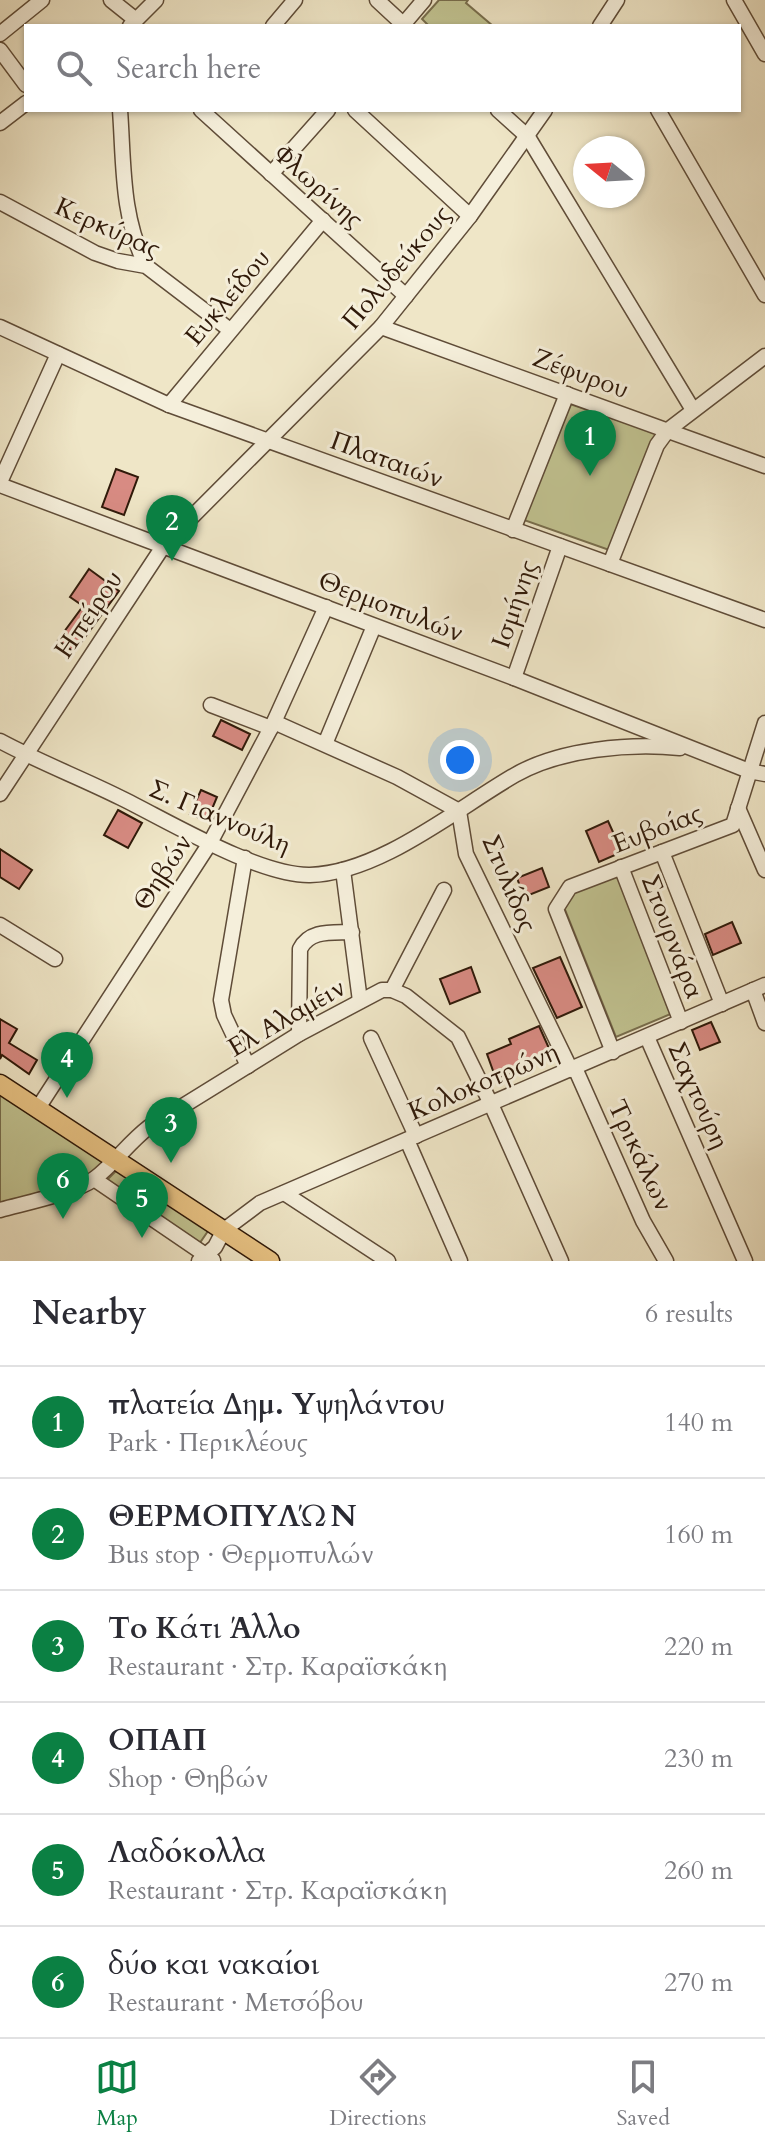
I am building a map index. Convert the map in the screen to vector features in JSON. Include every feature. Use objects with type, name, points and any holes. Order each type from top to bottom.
[{"type":"main road","points":[[0,1084],[270,1261]]},
{"type":"street","points":[[0,34],[42,0]]},
{"type":"street","points":[[111,0],[133,23],[156,0]]},
{"type":"street","points":[[275,24],[295,0]]},
{"type":"street","points":[[377,0],[401,24]]},
{"type":"street","points":[[405,24],[424,0]]},
{"type":"street","points":[[605,23],[617,0]]},
{"type":"street","points":[[734,0],[765,54]]},
{"type":"street","points":[[0,50],[24,82]]},
{"type":"street","points":[[0,123],[24,105]]},
{"type":"street","points":[[120,112],[127,215],[133,240],[146,266]]},
{"type":"street","name":"Φλωρίνης","points":[[204,112],[406,296]]},
{"type":"street","points":[[271,174],[326,112]]},
{"type":"street","points":[[357,112],[470,216]]},
{"type":"street","points":[[500,112],[528,137],[693,410]]},
{"type":"street","name":"Πολυδεύκους","points":[[267,442],[381,327],[470,216],[544,112]]},
{"type":"street","points":[[659,112],[765,295]]},
{"type":"street","name":"Κερκύρας","points":[[0,202],[95,253],[146,266],[230,330]]},
{"type":"street","name":"Ευκλείδου","points":[[169,405],[323,220]]},
{"type":"street","name":"Πλαταιών","points":[[0,327],[169,405],[765,620]]},
{"type":"street","name":"Ζέφυρου","points":[[381,327],[765,466]]},
{"type":"street","points":[[0,484],[58,354]]},
{"type":"street","points":[[610,564],[657,445],[668,430],[765,356]]},
{"type":"street","points":[[513,530],[567,394]]},
{"type":"street","name":"Ηπείρου","points":[[0,794],[164,545],[267,442]]},
{"type":"street","name":"Θερμοπυλών","points":[[0,484],[514,678],[749,771],[765,774]]},
{"type":"street","name":"Ισμήνης","points":[[514,678],[560,546]]},
{"type":"street","name":"Θηβών","points":[[38,1108],[210,843],[272,725],[326,607]]},
{"type":"street","points":[[325,744],[374,626]]},
{"type":"street","name":"Στυλίδος","points":[[211,705],[325,744],[397,777],[459,811],[466,854],[573,1069]]},
{"type":"street","name":"Ευβοίας","points":[[613,1052],[556,909],[570,887],[733,825],[765,723]]},
{"type":"street","name":"Σ. Γιαννούλη","points":[[0,741],[210,843],[283,872],[310,875],[343,870],[398,847],[518,773],[572,754],[653,745],[692,749]]},
{"type":"street","points":[[738,808],[765,870]]},
{"type":"street","points":[[662,852],[722,1004]]},
{"type":"street","points":[[245,858],[221,1000],[224,1015],[248,1066]]},
{"type":"street","name":"Στουρνάρα","points":[[621,867],[681,1022]]},
{"type":"street","points":[[343,870],[360,1001]]},
{"type":"street","points":[[444,890],[392,990],[406,996],[458,1037],[561,1261]]},
{"type":"street","points":[[0,925],[55,959]]},
{"type":"street","points":[[299,1034],[300,949],[304,940],[313,934],[352,932]]},
{"type":"street","points":[[759,988],[765,1023]]},
{"type":"street","name":"Κολοκοτρώνη","points":[[206,1259],[224,1230],[260,1203],[759,988]]},
{"type":"street","name":"Ελ Αλαμέιν","points":[[94,1179],[149,1127],[299,1034],[382,990],[392,990]]},
{"type":"street","name":"Σαχτούρη","points":[[647,1037],[745,1261]]},
{"type":"street","points":[[371,1038],[460,1261]]},
{"type":"street","name":"Τρικάλων","points":[[573,1069],[643,1221],[666,1261]]},
{"type":"street","points":[[0,1210],[78,1187],[94,1179],[206,1259]]},
{"type":"street","points":[[284,1193],[388,1261]]},
{"type":"green space","points":[[439,0],[468,0],[466,3],[491,24],[427,24],[422,19]]},
{"type":"green space","points":[[570,404],[656,433],[612,551],[521,519]]},
{"type":"green space","points":[[619,874],[673,1013],[616,1037],[564,907],[574,892]]},
{"type":"green space","points":[[0,1090],[106,1158],[92,1177],[0,1204]]},
{"type":"green space","points":[[118,1169],[208,1231],[197,1247],[104,1183]]},
{"type":"building","points":[[116,469],[138,477],[124,515],[102,507]]},
{"type":"building","points":[[89,569],[119,591],[74,652],[58,640],[83,606],[70,597]]},
{"type":"building","points":[[221,720],[250,734],[242,750],[213,736]]},
{"type":"building","points":[[201,790],[217,797],[207,821],[190,814]]},
{"type":"building","points":[[118,810],[142,823],[128,848],[104,835]]},
{"type":"building","points":[[608,821],[622,852],[599,862],[586,831]]},
{"type":"building","points":[[0,849],[32,870],[19,889],[0,877]]},
{"type":"building","points":[[542,868],[549,887],[524,897],[517,878]]},
{"type":"building","points":[[732,922],[741,943],[713,955],[705,934]]},
{"type":"building","points":[[560,957],[582,1007],[557,1018],[533,968]]},
{"type":"building","points":[[471,967],[480,992],[450,1004],[440,979]]},
{"type":"building","points":[[0,1019],[17,1029],[9,1043],[37,1060],[29,1074],[2,1055],[0,1059]]},
{"type":"building","points":[[711,1022],[720,1042],[700,1050],[692,1030]]},
{"type":"building","points":[[539,1026],[552,1055],[496,1079],[487,1054],[511,1044],[509,1039]]},
{"type":"place","name":"πλατεία Δημ. Υψηλάντου","points":[[590,476]]},
{"type":"place","name":"ΘΕΡΜΟΠΥΛΏΝ","points":[[172,561]]},
{"type":"place","name":"ΟΠΑΠ","points":[[67,1098]]},
{"type":"place","name":"Το Κάτι Άλλο","points":[[171,1163]]},
{"type":"place","name":"δύο και νακαίοι","points":[[63,1219]]},
{"type":"place","name":"Λαδόκολλα","points":[[142,1238]]}]
